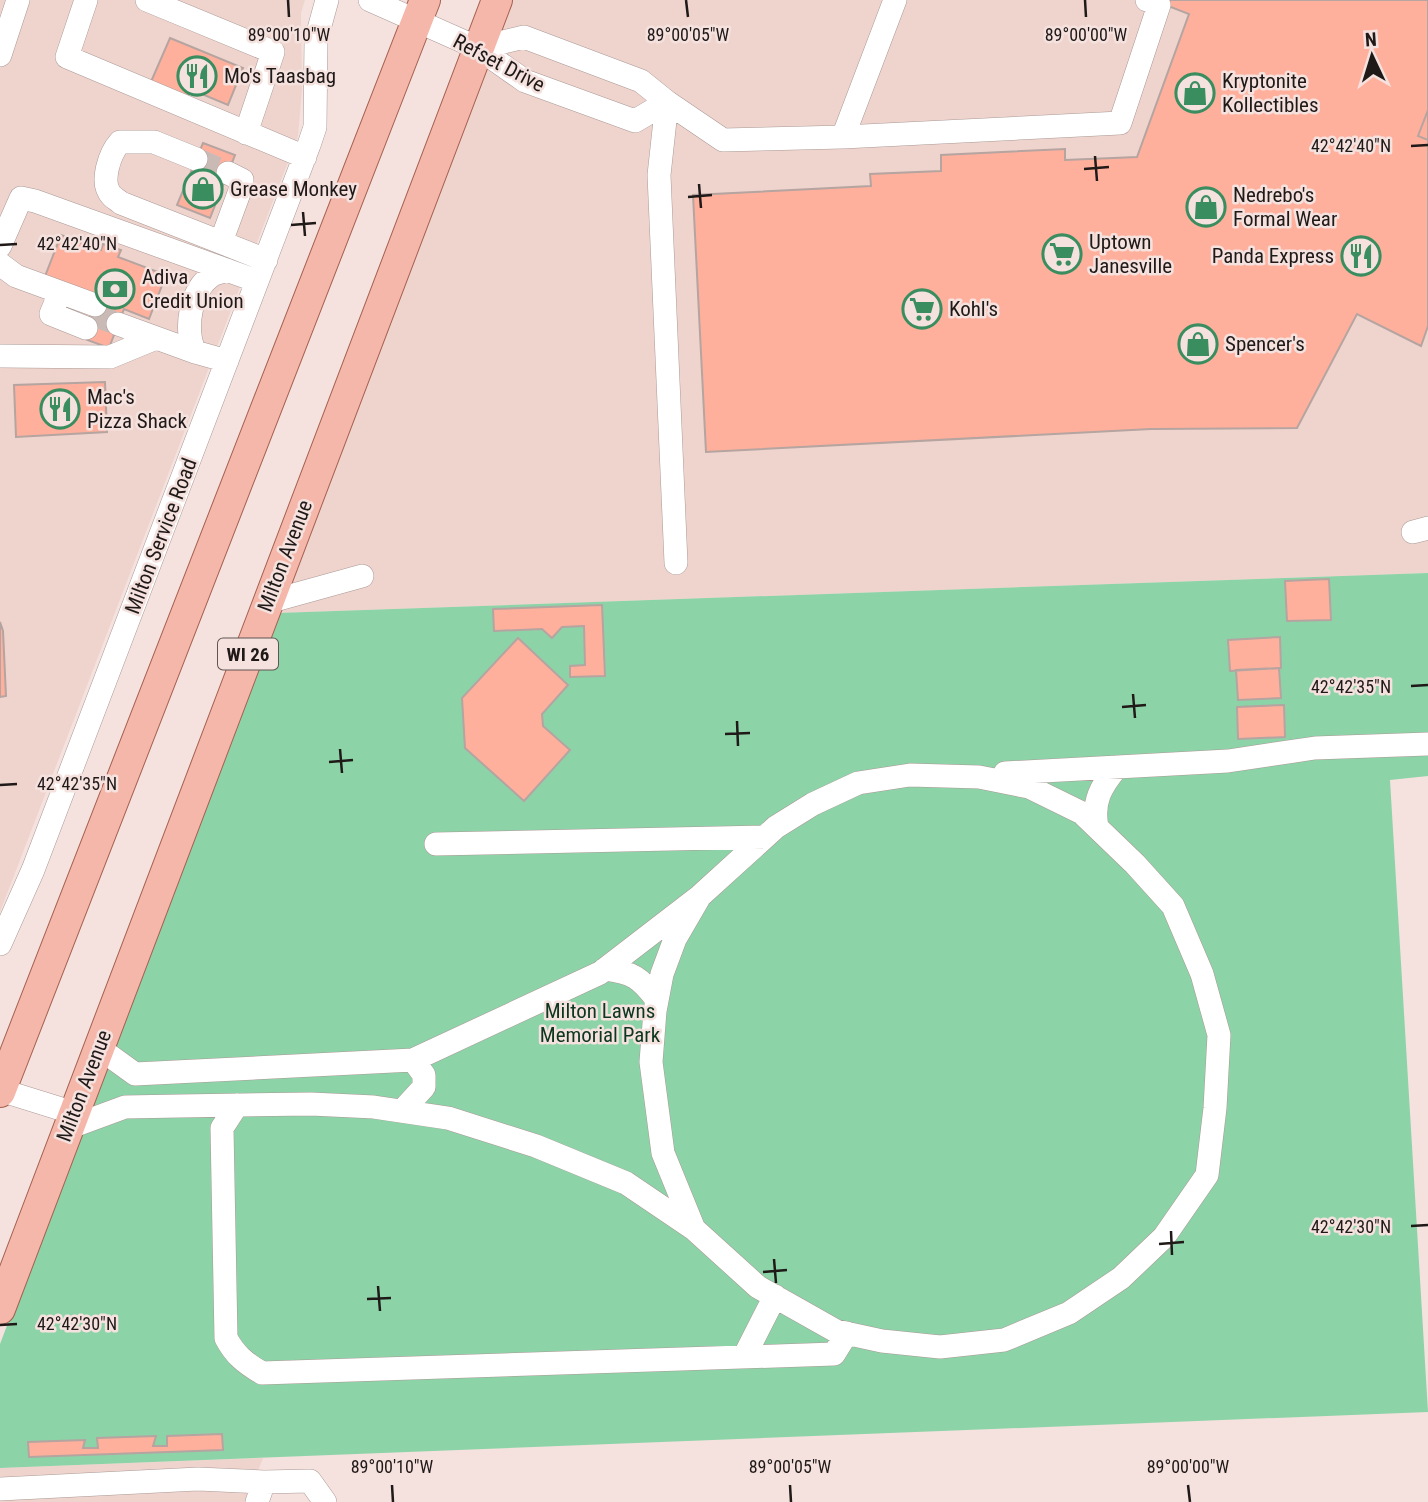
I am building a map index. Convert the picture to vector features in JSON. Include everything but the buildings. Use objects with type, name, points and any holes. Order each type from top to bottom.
[{"type":"main road","name":"Milton Avenue","points":[[0,1309],[496,0]]},
{"type":"main road","points":[[0,1091],[421,10]]},
{"type":"street","points":[[0,55],[18,0]]},
{"type":"street","points":[[86,0],[67,57],[305,157]]},
{"type":"street","points":[[147,0],[273,52],[246,133]]},
{"type":"street","name":"Milton Service Road","points":[[0,944],[33,870],[305,157],[315,127],[316,40],[327,0]]},
{"type":"street","name":"Refset Drive","points":[[370,0],[421,10],[525,81],[635,121],[667,102]]},
{"type":"street","points":[[843,137],[895,0]]},
{"type":"street","points":[[478,48],[524,37],[641,81],[723,140],[843,137],[1120,123],[1159,5],[1147,0]]},
{"type":"street","points":[[667,102],[659,175],[676,563]]},
{"type":"street","points":[[196,159],[154,142],[120,142],[108,168],[106,182],[110,195],[121,203],[222,242],[262,271]]},
{"type":"street","points":[[222,242],[242,185],[242,180],[228,173]]},
{"type":"street","points":[[0,246],[21,198],[227,270],[262,271]]},
{"type":"street","points":[[0,264],[16,276],[90,315],[15,288],[0,279]]},
{"type":"street","points":[[195,352],[189,341],[192,307],[201,286],[213,275],[227,270]]},
{"type":"street","points":[[118,326],[228,361]]},
{"type":"street","points":[[0,356],[110,357],[156,338]]},
{"type":"street","points":[[268,602],[362,576]]},
{"type":"street","points":[[950,776],[1228,761],[1315,748],[1428,744]]},
{"type":"street","points":[[1097,827],[1094,813],[1098,794],[1117,767]]},
{"type":"street","points":[[0,1091],[71,1121],[125,1107],[311,1104],[374,1107],[448,1118],[536,1146],[626,1183],[694,1229],[758,1287],[836,1331],[881,1341],[940,1347],[1004,1340],[1069,1313],[1121,1278],[1164,1237],[1208,1175],[1219,1035],[1202,974],[1173,906],[1135,864],[1082,813],[1029,787],[979,777],[910,775],[858,783],[813,804],[776,827],[700,896],[605,969],[412,1060],[135,1074],[99,1048]]},
{"type":"street","points":[[436,844],[765,837]]},
{"type":"street","points":[[694,1229],[663,1153],[651,1062],[662,974],[675,939],[700,896]]},
{"type":"street","points":[[605,969],[624,971],[644,982],[657,1000]]},
{"type":"street","points":[[402,1111],[424,1087],[424,1075],[412,1060]]},
{"type":"street","points":[[237,1105],[222,1128],[226,1338],[245,1364],[261,1373],[834,1354],[847,1333]]},
{"type":"street","points":[[180,1106],[222,1128]]},
{"type":"street","points":[[744,1357],[775,1296]]},
{"type":"street","points":[[0,1489],[142,1492],[198,1479],[260,1492],[310,1481],[325,1502]]},
{"type":"shaded area","points":[[0,0],[305,0],[301,13],[302,89],[298,136],[0,912]]},
{"type":"shaded area","points":[[513,0],[1428,0],[1428,573],[277,613]]},
{"type":"shaded area","points":[[263,1458],[246,1502],[0,1502],[0,1468]]},
{"type":"green space","name":"Milton Lawns Memorial Park","points":[[1428,573],[1428,776],[1390,780],[1428,1412],[0,1468],[0,1344],[277,613]]},
{"type":"tunnel","points":[[196,159],[228,173]]},
{"type":"tunnel","points":[[91,314],[118,324]]},
{"type":"place","name":"Mo's Taasbag","points":[[197,76]]},
{"type":"place","name":"Kryptonite Kollectibles","points":[[1195,93]]},
{"type":"place","name":"Grease Monkey","points":[[203,189]]},
{"type":"place","name":"Nedrebo's Formal Wear","points":[[1206,207]]},
{"type":"place","name":"Uptown Janesville","points":[[1062,254]]},
{"type":"place","name":"Panda Express","points":[[1361,256]]},
{"type":"place","name":"Adiva Credit Union","points":[[115,289]]},
{"type":"place","name":"Kohl's","points":[[922,309]]},
{"type":"place","name":"Spencer's","points":[[1198,344]]},
{"type":"place","name":"Mac's Pizza Shack","points":[[60,409]]}]
